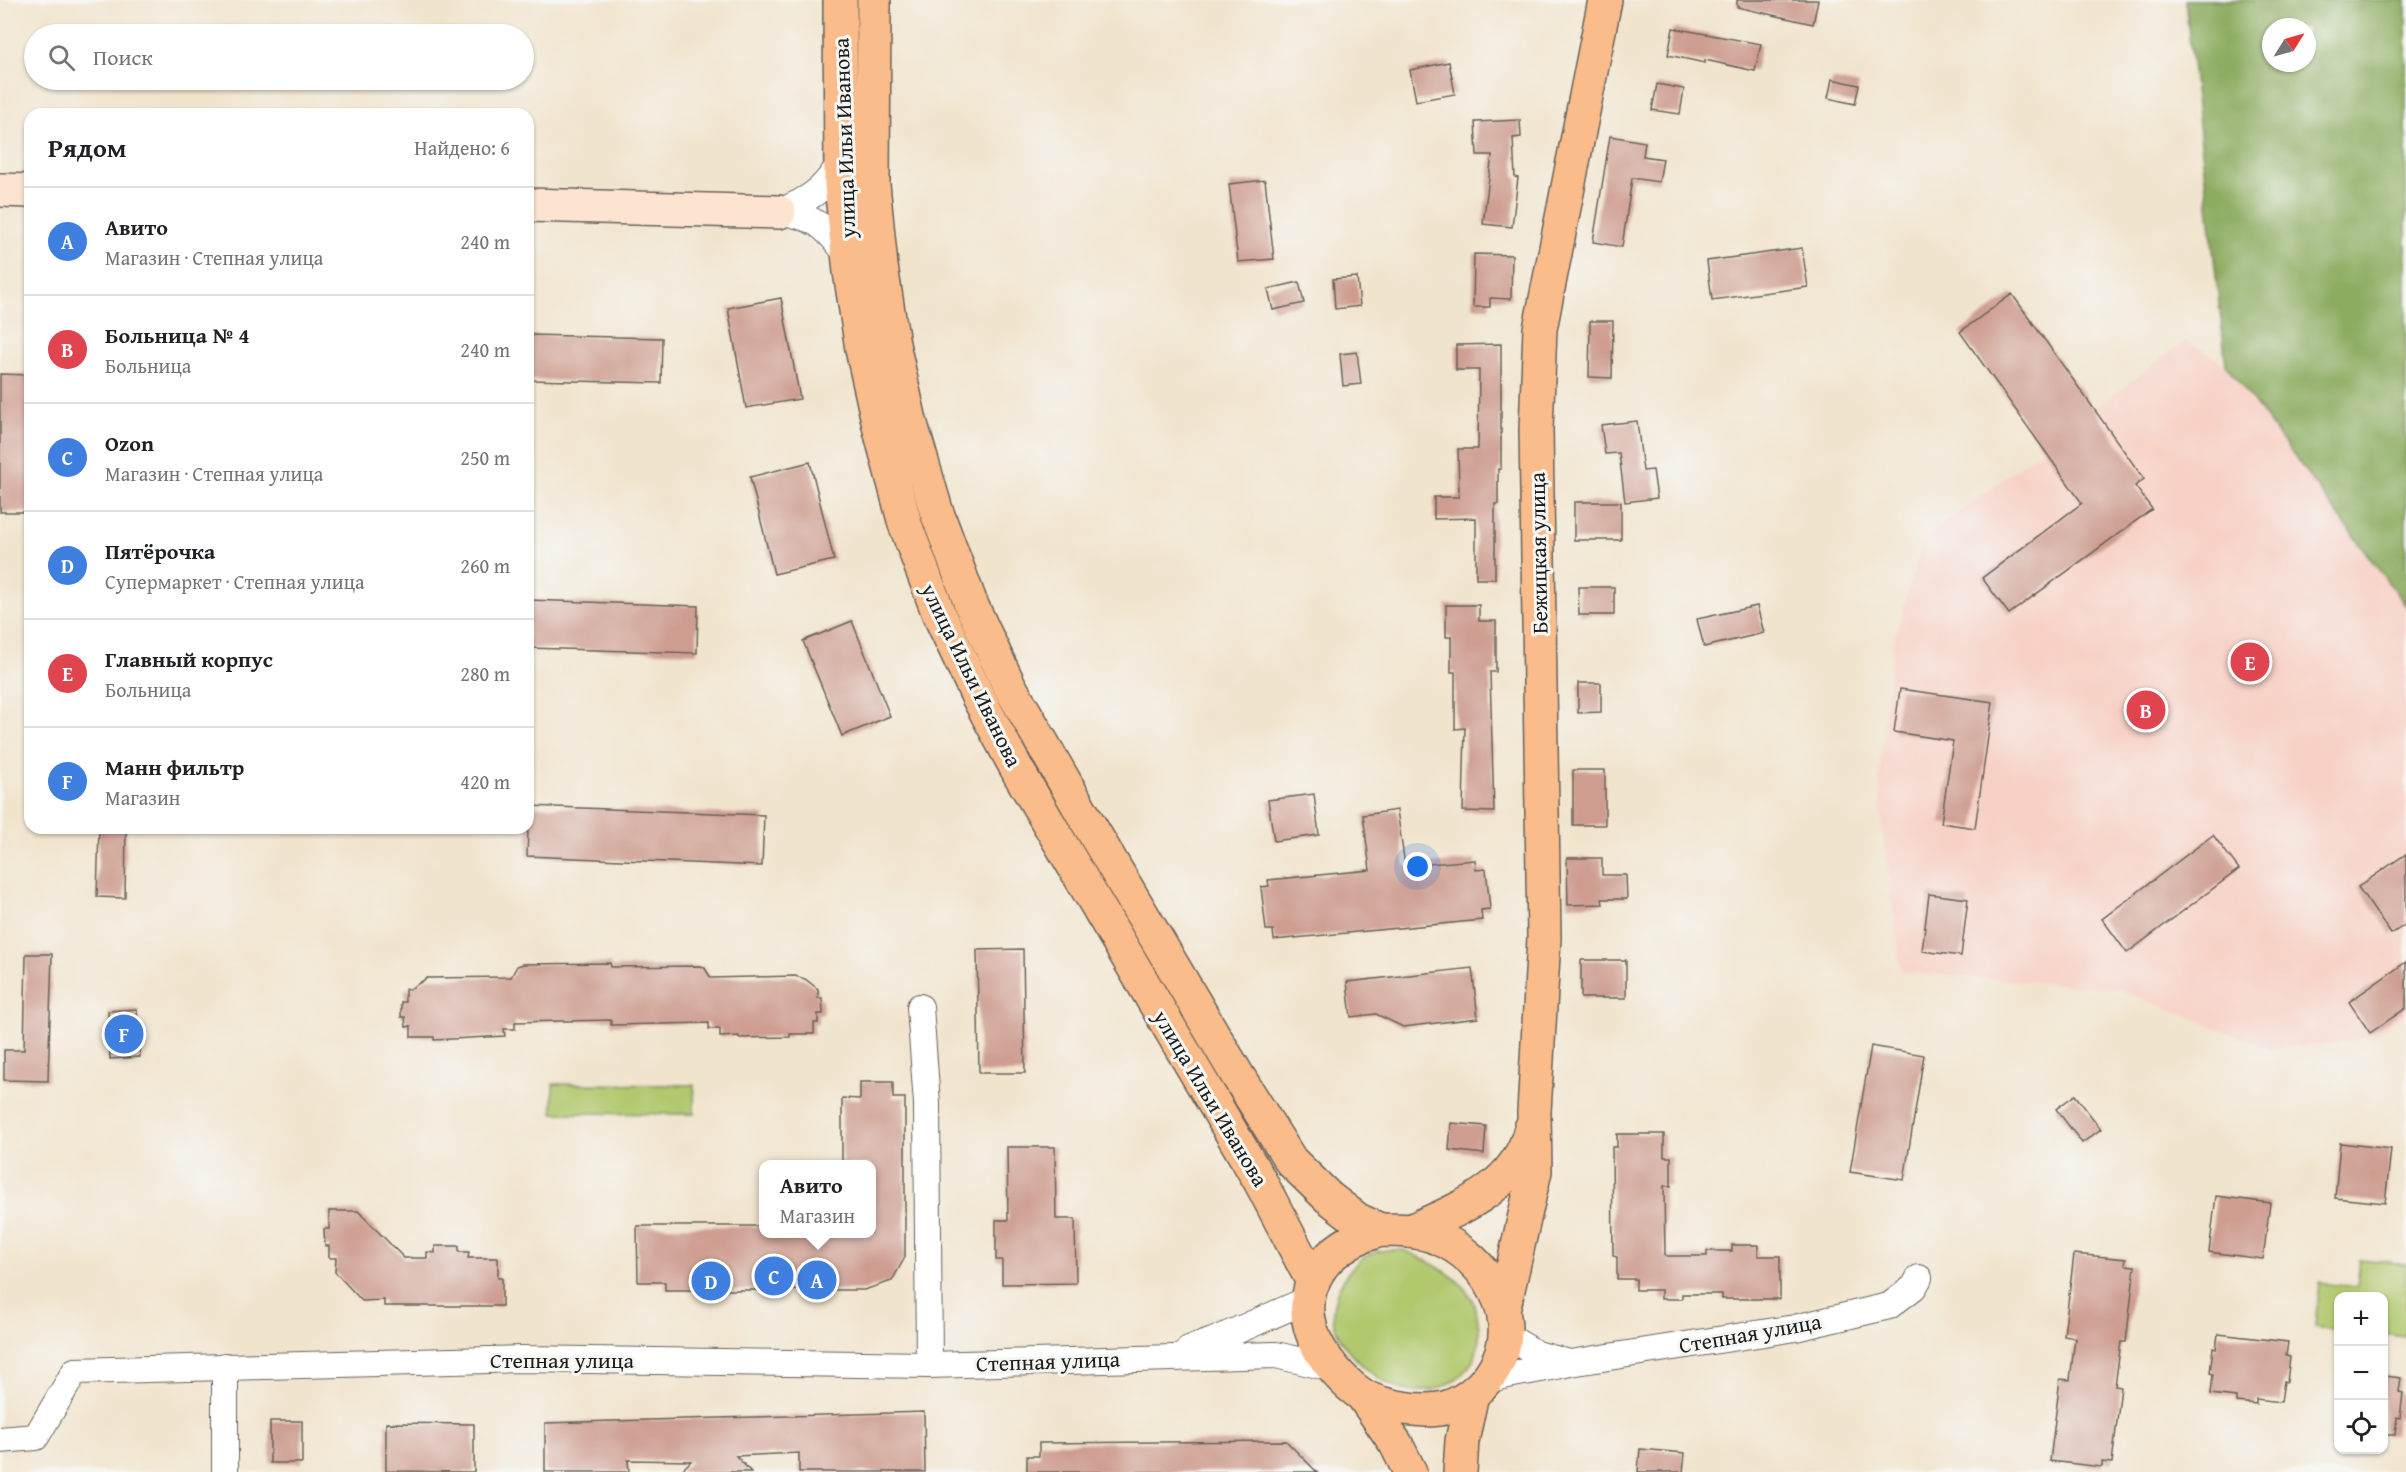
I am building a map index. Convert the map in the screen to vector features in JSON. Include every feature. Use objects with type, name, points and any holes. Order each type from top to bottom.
[{"type":"main road","name":"улица Ильи Иванова","points":[[840,0],[841,162],[848,256],[862,349],[880,430],[905,524],[938,612],[979,699],[1019,773],[1260,1181],[1310,1291]]},
{"type":"main road","name":"улица Ильи Иванова","points":[[874,0],[873,184],[881,266],[893,344],[910,421],[936,510],[971,604],[1009,685],[1087,821],[1236,1073],[1291,1161],[1328,1197],[1358,1220],[1395,1230]]},
{"type":"main road","name":"Бежицкая улица","points":[[1534,1112],[1544,938],[1536,429],[1540,329],[1605,0]]},
{"type":"main road","points":[[1410,1472],[1396,1444],[1363,1396],[1331,1368],[1314,1338],[1308,1317],[1310,1291],[1319,1269],[1351,1241],[1395,1230],[1483,1196],[1507,1177],[1527,1144],[1534,1112]]},
{"type":"main road","points":[[1460,1472],[1462,1441],[1480,1387],[1502,1355],[1504,1321],[1535,1170],[1534,1112]]},
{"type":"main road","points":[[1395,1230],[1437,1238],[1455,1247],[1476,1264],[1492,1284],[1504,1321]]},
{"type":"main road","points":[[1363,1396],[1391,1406],[1416,1409],[1447,1407],[1480,1387]]},
{"type":"street","points":[[779,212],[816,194],[831,178],[841,162]]},
{"type":"street","points":[[0,190],[24,191]]},
{"type":"street","points":[[534,205],[800,214],[816,222],[835,239],[848,256]]},
{"type":"street","points":[[920,1007],[927,1104],[929,1365]]},
{"type":"street","name":"Степная улица","points":[[1480,1387],[1511,1373],[1796,1328],[1889,1306],[1914,1287],[1919,1278]]},
{"type":"street","points":[[1163,1358],[1213,1341],[1310,1291]]},
{"type":"street","points":[[1504,1321],[1537,1354],[1570,1363]]},
{"type":"street","name":"Степная улица","points":[[0,1440],[36,1437],[75,1371],[562,1359],[929,1365],[1276,1355],[1331,1368]]},
{"type":"street","points":[[225,1366],[225,1472]]},
{"type":"shaded area","points":[[2186,340],[2226,365],[2406,606],[2406,1013],[2375,1034],[2352,1041],[2270,1049],[2116,988],[1901,972],[1883,835],[1879,778],[1893,642],[1923,540]]},
{"type":"green space","points":[[2185,0],[2406,0],[2406,606],[2226,365]]},
{"type":"green space","points":[[553,1084],[694,1085],[694,1114],[553,1113]]},
{"type":"green space","points":[[1387,1250],[1404,1250],[1456,1279],[1468,1292],[1478,1320],[1479,1340],[1471,1364],[1457,1379],[1432,1390],[1410,1391],[1385,1382],[1349,1352],[1335,1327],[1333,1315],[1337,1295],[1346,1275],[1354,1266],[1371,1254]]},
{"type":"green space","points":[[2360,1259],[2406,1264],[2406,1337],[2388,1335],[2388,1292],[2334,1292],[2334,1329],[2315,1327],[2319,1283],[2357,1287]]},
{"type":"building","points":[[1737,0],[1818,0],[1813,24],[1737,7]]},
{"type":"building","points":[[1673,28],[1761,44],[1755,71],[1668,55]]},
{"type":"building","points":[[1449,62],[1455,94],[1416,101],[1410,70]]},
{"type":"building","points":[[1832,79],[1859,85],[1855,104],[1828,98]]},
{"type":"building","points":[[1657,84],[1684,89],[1680,114],[1652,110]]},
{"type":"building","points":[[1520,120],[1521,137],[1513,138],[1515,177],[1518,178],[1512,227],[1483,224],[1492,155],[1477,155],[1475,122]]},
{"type":"building","points":[[1610,136],[1645,142],[1643,156],[1663,159],[1659,182],[1632,178],[1622,247],[1593,242]]},
{"type":"building","points":[[1265,180],[1274,259],[1238,262],[1229,184]]},
{"type":"building","points":[[1802,248],[1808,287],[1712,300],[1707,261]]},
{"type":"building","points":[[1474,254],[1512,255],[1511,299],[1490,298],[1490,307],[1473,307]]},
{"type":"building","points":[[1357,277],[1360,306],[1335,309],[1333,279]]},
{"type":"building","points":[[1299,282],[1304,303],[1273,310],[1268,289]]},
{"type":"building","points":[[2012,294],[2144,479],[2135,486],[2152,509],[2009,614],[1982,578],[2082,503],[1960,332]]},
{"type":"building","points":[[781,298],[800,399],[746,408],[728,308]]},
{"type":"building","points":[[1590,321],[1613,321],[1612,378],[1589,377]]},
{"type":"building","points":[[534,335],[662,338],[661,383],[534,380]]},
{"type":"building","points":[[1501,344],[1501,469],[1498,469],[1498,504],[1495,504],[1495,579],[1476,579],[1476,518],[1434,519],[1434,497],[1459,497],[1458,449],[1478,449],[1479,370],[1456,370],[1456,345]]},
{"type":"building","points":[[1357,352],[1361,384],[1343,386],[1340,354]]},
{"type":"building","points":[[0,374],[24,375],[24,512],[0,512]]},
{"type":"building","points":[[1637,421],[1643,471],[1653,470],[1657,498],[1625,502],[1619,453],[1605,454],[1601,425]]},
{"type":"building","points":[[810,462],[834,560],[774,574],[750,477]]},
{"type":"building","points":[[1574,502],[1621,502],[1621,540],[1574,540]]},
{"type":"building","points":[[1578,587],[1614,587],[1614,615],[1579,615]]},
{"type":"building","points":[[534,600],[698,606],[697,653],[534,648]]},
{"type":"building","points":[[1446,605],[1479,605],[1479,621],[1496,621],[1496,672],[1490,672],[1494,812],[1463,811],[1465,728],[1455,729],[1455,672],[1451,672],[1451,637],[1446,637]]},
{"type":"building","points":[[1757,606],[1764,633],[1704,647],[1697,619]]},
{"type":"building","points":[[852,621],[890,716],[842,736],[803,641]]},
{"type":"building","points":[[1578,683],[1601,683],[1601,712],[1578,713]]},
{"type":"building","points":[[1900,689],[1993,702],[1975,828],[1941,823],[1953,741],[1894,732]]},
{"type":"building","points":[[1573,770],[1605,770],[1605,825],[1573,825]]},
{"type":"building","points":[[1314,794],[1319,835],[1274,841],[1268,800]]},
{"type":"building","points":[[534,806],[764,815],[762,866],[527,856],[528,834],[534,834]]},
{"type":"building","points":[[1397,810],[1405,866],[1475,860],[1476,870],[1486,869],[1490,909],[1481,910],[1482,920],[1274,940],[1273,930],[1266,930],[1261,887],[1269,886],[1268,880],[1370,870],[1363,815]]},
{"type":"building","points":[[99,834],[126,834],[125,898],[97,897]]},
{"type":"building","points":[[2213,835],[2239,869],[2127,953],[2102,919]]},
{"type":"building","points":[[2406,854],[2406,924],[2391,934],[2358,887]]},
{"type":"building","points":[[1567,858],[1602,858],[1602,875],[1626,875],[1627,899],[1602,899],[1603,904],[1568,905]]},
{"type":"building","points":[[1929,894],[1968,899],[1961,956],[1922,951]]},
{"type":"building","points":[[1023,949],[1025,1073],[979,1073],[977,950]]},
{"type":"building","points":[[26,954],[52,954],[48,1081],[4,1080],[4,1050],[24,1050]]},
{"type":"building","points":[[1581,960],[1626,960],[1626,998],[1581,998]]},
{"type":"building","points":[[2406,962],[2406,1008],[2370,1033],[2349,1002]]},
{"type":"building","points":[[610,963],[611,967],[699,966],[704,967],[711,978],[795,976],[805,979],[818,989],[818,998],[822,998],[823,1014],[818,1014],[818,1023],[814,1023],[814,1034],[739,1038],[739,1036],[720,1037],[720,1029],[709,1029],[709,1023],[611,1025],[611,1020],[515,1022],[515,1029],[504,1029],[505,1036],[434,1040],[434,1037],[411,1037],[411,1026],[406,1027],[405,1017],[401,1017],[401,1002],[405,1002],[405,989],[410,989],[427,978],[511,977],[517,966],[523,964]]},
{"type":"building","points":[[1472,968],[1478,1018],[1403,1027],[1376,1014],[1351,1017],[1347,982]]},
{"type":"building","points":[[137,1009],[140,1057],[110,1059],[108,1011]]},
{"type":"building","points":[[1871,1046],[1924,1055],[1904,1180],[1850,1172]]},
{"type":"building","points":[[860,1082],[893,1082],[893,1098],[905,1098],[905,1257],[892,1281],[864,1290],[665,1290],[665,1282],[638,1282],[637,1226],[759,1226],[759,1238],[876,1238],[876,1160],[842,1160],[842,1098],[860,1099]]},
{"type":"building","points":[[2075,1095],[2101,1129],[2082,1143],[2056,1109]]},
{"type":"building","points":[[1451,1123],[1486,1126],[1484,1154],[1449,1150]]},
{"type":"building","points":[[1617,1134],[1664,1134],[1664,1157],[1671,1157],[1671,1186],[1664,1186],[1665,1256],[1707,1256],[1707,1251],[1732,1251],[1732,1245],[1758,1245],[1758,1256],[1780,1256],[1780,1299],[1722,1299],[1722,1294],[1682,1294],[1682,1299],[1661,1299],[1661,1290],[1636,1290],[1636,1279],[1617,1279],[1617,1257],[1613,1256],[1612,1147],[1617,1147]]},
{"type":"building","points":[[2340,1143],[2391,1149],[2385,1203],[2335,1198]]},
{"type":"building","points":[[1007,1147],[1055,1147],[1056,1219],[1075,1219],[1076,1283],[1002,1284],[1002,1260],[996,1260],[996,1220],[1008,1220]]},
{"type":"building","points":[[2216,1196],[2270,1203],[2263,1259],[2209,1252]]},
{"type":"building","points":[[329,1211],[358,1211],[404,1258],[427,1258],[427,1252],[435,1253],[435,1246],[459,1246],[459,1252],[469,1252],[468,1258],[498,1258],[498,1278],[502,1278],[502,1306],[384,1306],[384,1300],[362,1301],[335,1272],[336,1258],[329,1258],[329,1246],[325,1246],[324,1229],[329,1229]]},
{"type":"building","points":[[2074,1254],[2126,1259],[2125,1265],[2135,1266],[2126,1342],[2121,1342],[2115,1386],[2121,1387],[2112,1463],[2102,1462],[2102,1467],[2050,1461],[2060,1379],[2070,1380],[2075,1338],[2064,1336]]},
{"type":"building","points":[[2218,1334],[2288,1342],[2286,1356],[2290,1357],[2287,1382],[2284,1381],[2281,1402],[2256,1399],[2256,1404],[2236,1402],[2236,1397],[2211,1394],[2213,1374],[2210,1373],[2213,1348],[2216,1349]]},
{"type":"building","points":[[2388,1376],[2401,1378],[2399,1392],[2403,1393],[2395,1435],[2388,1435]]},
{"type":"building","points":[[924,1412],[925,1472],[799,1472],[799,1453],[736,1456],[751,1472],[680,1472],[691,1461],[628,1460],[629,1472],[545,1472],[545,1423]]},
{"type":"building","points":[[270,1421],[302,1421],[302,1463],[270,1463]]},
{"type":"building","points":[[386,1423],[474,1424],[474,1472],[386,1471]]},
{"type":"building","points":[[1286,1441],[1317,1472],[1027,1472],[1027,1456],[1039,1456],[1039,1443]]},
{"type":"building","points":[[1640,1449],[1685,1453],[1683,1472],[1638,1472]]},
{"type":"place","name":"Главный корпус","points":[[2250,662]]},
{"type":"place","name":"Больница № 4","points":[[2146,710]]},
{"type":"place","name":"Манн фильтр","points":[[124,1034]]},
{"type":"place","name":"Ozon","points":[[774,1276]]},
{"type":"place","name":"Авито","points":[[817,1280]]},
{"type":"place","name":"Пятёрочка","points":[[711,1281]]}]
